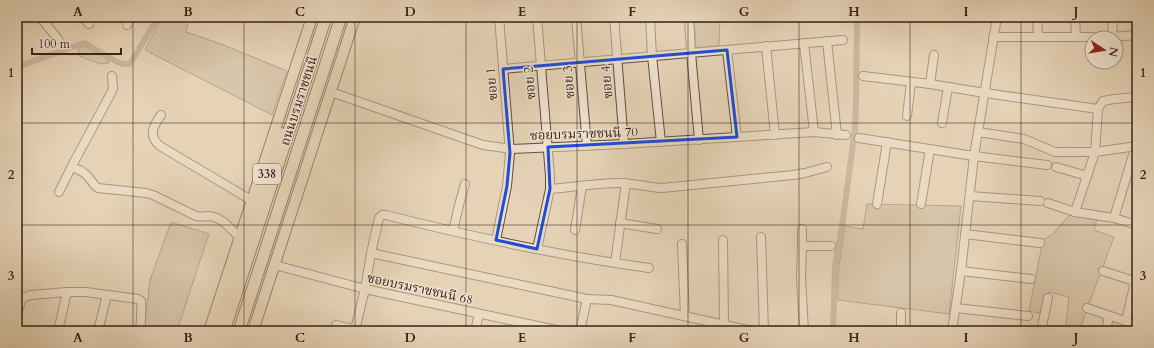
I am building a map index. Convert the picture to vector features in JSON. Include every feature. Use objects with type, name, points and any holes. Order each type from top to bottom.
[{"type":"highway","name":"ถนนบรมราชชนนี","points":[[224,331],[326,17]]},
{"type":"highway","name":"ถนนบรมราชชนนี","points":[[239,331],[341,17]]},
{"type":"main road","name":"338","points":[[209,331],[312,17]]},
{"type":"main road","name":"338","points":[[216,331],[318,17]]},
{"type":"main road","name":"338","points":[[254,331],[349,17]]},
{"type":"main road","name":"338","points":[[254,331],[355,17]]},
{"type":"street","points":[[40,17],[58,39]]},
{"type":"street","points":[[83,17],[89,24]]},
{"type":"street","name":"ซอย 1","points":[[496,240],[507,186],[509,148],[499,17]]},
{"type":"street","name":"ซอย 2","points":[[537,17],[550,189],[537,249]]},
{"type":"street","name":"ซอย 3","points":[[576,17],[586,146]]},
{"type":"street","name":"ซอย 4","points":[[614,17],[624,144]]},
{"type":"street","points":[[650,17],[652,56],[661,142]]},
{"type":"street","points":[[689,17],[699,140]]},
{"type":"street","points":[[952,331],[961,271],[974,156],[997,17]]},
{"type":"street","points":[[1037,17],[1038,37]]},
{"type":"street","points":[[1075,17],[1076,37]]},
{"type":"street","points":[[1112,30],[1113,17]]},
{"type":"street","points":[[1124,36],[1137,35]]},
{"type":"street","points":[[993,37],[1084,37]]},
{"type":"street","points":[[503,69],[843,40]]},
{"type":"street","points":[[827,41],[837,135]]},
{"type":"street","points":[[804,43],[814,132]]},
{"type":"street","points":[[766,46],[775,135]]},
{"type":"street","points":[[727,50],[737,137]]},
{"type":"street","points":[[930,84],[934,55]]},
{"type":"street","points":[[60,192],[111,93],[113,88],[112,76]]},
{"type":"street","points":[[862,76],[930,84],[948,88],[1098,109]]},
{"type":"street","points":[[907,116],[911,82]]},
{"type":"street","points":[[942,123],[948,88]]},
{"type":"street","name":"ซอยบรมราชชนนี 70","points":[[331,92],[483,145],[509,148],[586,146],[814,132],[846,135]]},
{"type":"street","points":[[1075,212],[1095,152],[1098,109],[1103,101],[1137,97]]},
{"type":"street","points":[[161,115],[155,123],[153,131],[153,137],[160,146],[251,200]]},
{"type":"street","points":[[978,132],[1024,139],[1055,152],[1095,152],[1137,146]]},
{"type":"street","points":[[859,138],[974,156],[1047,165]]},
{"type":"street","points":[[877,204],[888,142]]},
{"type":"street","points":[[921,204],[930,149]]},
{"type":"street","points":[[1114,218],[1133,155]]},
{"type":"street","points":[[72,167],[86,174],[98,188],[153,195],[196,216],[210,216],[222,220],[239,238]]},
{"type":"street","points":[[550,189],[615,183],[662,188],[805,174],[827,167]]},
{"type":"street","points":[[1056,167],[1087,176]]},
{"type":"street","points":[[615,263],[626,183]]},
{"type":"street","points":[[453,231],[465,184]]},
{"type":"street","points":[[576,230],[582,186]]},
{"type":"street","points":[[970,196],[1044,202],[1075,212],[1114,218],[1137,225]]},
{"type":"street","points":[[336,325],[358,330],[371,253],[379,218],[382,215],[537,249],[649,268]]},
{"type":"street","points":[[620,223],[657,229]]},
{"type":"street","points":[[802,229],[801,278],[804,331]]},
{"type":"street","points":[[965,234],[1040,243]]},
{"type":"street","points":[[761,237],[764,331]]},
{"type":"street","points":[[723,240],[724,325]]},
{"type":"street","points":[[682,244],[685,316]]},
{"type":"street","points":[[802,246],[831,246]]},
{"type":"street","points":[[371,253],[588,299],[611,300],[752,331]]},
{"type":"street","name":"ซอยบรมราชชนนี 68","points":[[275,264],[365,289],[560,331]]},
{"type":"street","points":[[961,271],[1032,279]]},
{"type":"street","points":[[1103,271],[1131,280],[1135,280],[1137,275]]},
{"type":"street","points":[[1126,321],[1134,286]]},
{"type":"street","points":[[58,331],[67,292]]},
{"type":"street","points":[[17,314],[22,298],[31,294],[86,292],[138,299],[141,301],[142,314],[140,331]]},
{"type":"street","points":[[98,331],[107,295]]},
{"type":"street","points":[[1041,331],[1048,298]]},
{"type":"street","points":[[580,331],[588,299]]},
{"type":"street","points":[[956,308],[1028,316]]},
{"type":"street","points":[[1087,308],[1137,325]]},
{"type":"street","points":[[901,313],[901,331]]},
{"type":"street","points":[[475,331],[479,314]]},
{"type":"street","points":[[1106,331],[1109,316]]},
{"type":"highlighted area","points":[[727,50],[737,137],[548,147],[550,189],[537,249],[496,240],[507,186],[510,153],[503,69]]},
{"type":"shaded area","points":[[162,17],[176,17],[188,22],[186,32],[221,44],[287,71],[272,115],[145,50]]},
{"type":"shaded area","points":[[694,17],[720,17],[719,46],[696,48]]},
{"type":"shaded area","points":[[84,46],[106,57],[109,63],[101,64],[79,56],[78,48]]},
{"type":"shaded area","points":[[867,204],[961,206],[949,314],[838,300],[838,273],[845,226],[863,229]]},
{"type":"shaded area","points":[[1070,215],[1097,219],[1094,230],[1114,237],[1079,331],[1065,331],[1069,297],[1049,292],[1049,315],[1029,311],[1043,240],[1053,234]]},
{"type":"shaded area","points":[[171,222],[209,234],[177,331],[144,331],[150,280]]},
{"type":"waterway","points":[[17,67],[84,43],[117,62],[130,64],[158,17]]},
{"type":"waterway","points":[[833,331],[835,267],[855,129],[857,17]]}]
